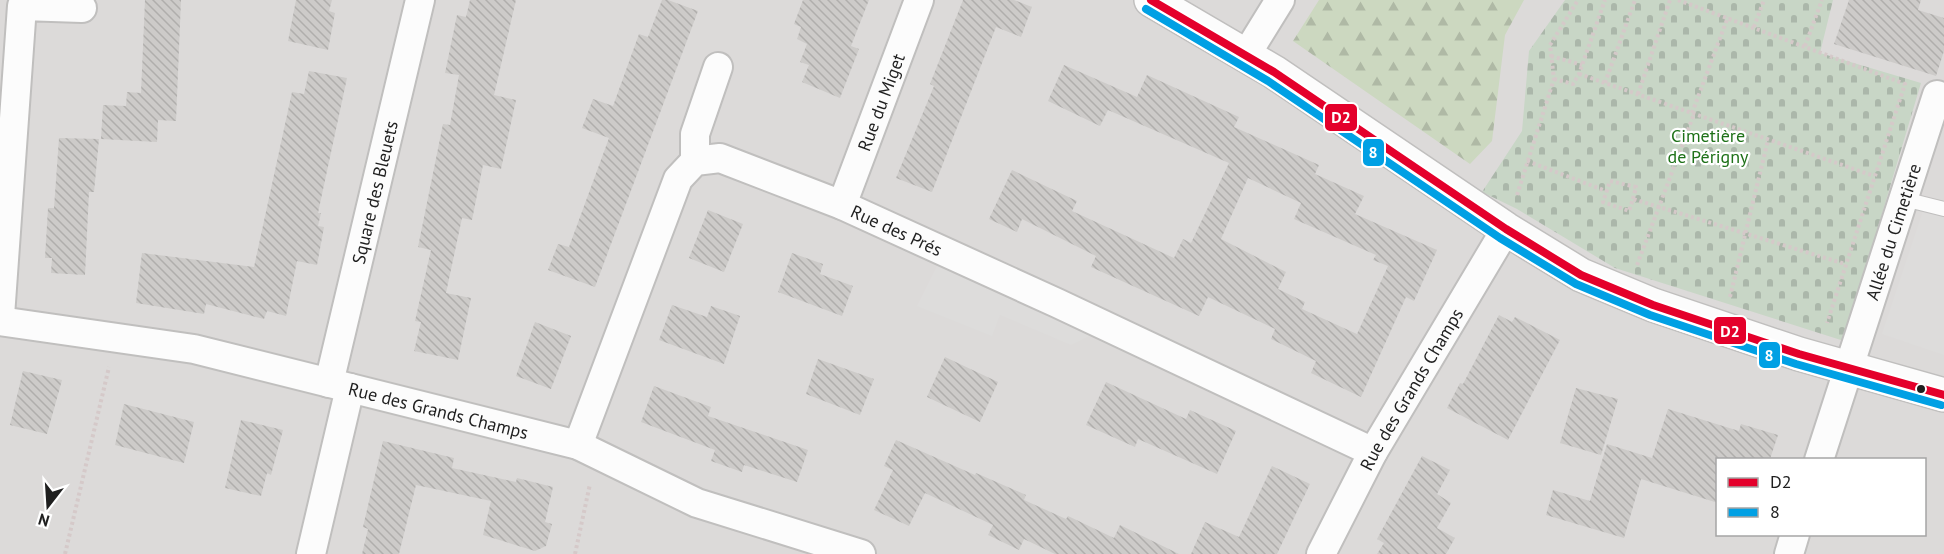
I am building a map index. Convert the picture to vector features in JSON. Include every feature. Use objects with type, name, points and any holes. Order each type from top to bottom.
[{"type":"street","name":"Square des Bleuets","points":[[311,554],[339,385],[420,0]]},
{"type":"street","name":"Rue du Miget","points":[[842,206],[919,0]]},
{"type":"street","points":[[1151,0],[1275,72],[1506,229],[1581,275],[1653,305],[1848,368],[1944,395]]},
{"type":"street","points":[[1246,55],[1280,0]]},
{"type":"street","points":[[0,316],[22,6],[82,8]]},
{"type":"street","points":[[587,449],[678,179],[695,161],[694,134],[718,67]]},
{"type":"street","name":"Allée du Cimetière","points":[[1819,458],[1936,95]]},
{"type":"street","name":"Rue des Prés","points":[[695,161],[720,158],[842,206],[1057,303],[1373,452]]},
{"type":"street","name":"Rue des Grands Champs","points":[[1321,554],[1373,452],[1506,229]]},
{"type":"street","name":"Rue des Grands Champs","points":[[0,321],[194,349],[587,449],[697,503],[861,554]]},
{"type":"street","points":[[1789,554],[1794,536]]},
{"type":"lane","points":[[1904,199],[1944,209]]},
{"type":"path","points":[[1517,195],[1554,79],[1550,45],[1578,0]]},
{"type":"path","points":[[1554,79],[1573,84],[1579,74],[1605,0]]},
{"type":"path","points":[[1605,83],[1635,0]]},
{"type":"path","points":[[1638,94],[1670,0]]},
{"type":"path","points":[[1678,0],[1905,84],[1827,323]]},
{"type":"path","points":[[1754,27],[1764,0]]},
{"type":"path","points":[[1805,46],[1822,0]]},
{"type":"path","points":[[1637,266],[1728,17]]},
{"type":"path","points":[[1551,56],[1582,65]]},
{"type":"path","points":[[1579,74],[1874,176]]},
{"type":"path","points":[[1730,298],[1768,140]]},
{"type":"path","points":[[1527,161],[1606,191]]},
{"type":"path","points":[[1610,181],[1636,187],[1633,199],[1629,211],[1603,202],[1610,181]]},
{"type":"path","points":[[1633,199],[1845,264]]},
{"type":"path","points":[[65,554],[116,337]]},
{"type":"path","points":[[575,554],[587,449]]},
{"type":"shaded area","points":[[0,0],[1944,0],[1944,554],[0,554]]},
{"type":"shaded area","points":[[1926,202],[1944,208],[1944,355],[1882,334]]},
{"type":"shaded area","points":[[944,252],[1108,327],[1071,345],[1000,315],[992,336],[917,306]]},
{"type":"green space","points":[[1319,0],[1524,0],[1505,35],[1492,141],[1470,164],[1293,41]]},
{"type":"green space","name":"Cimetière de Périgny","points":[[1565,0],[1833,0],[1820,53],[1921,83],[1844,341],[1615,268],[1517,209],[1482,192],[1522,131],[1529,51]]},
{"type":"building","points":[[145,0],[181,0],[176,121],[158,120],[157,142],[101,139],[103,105],[126,106],[127,92],[141,93]]},
{"type":"building","points":[[296,0],[332,0],[329,11],[335,13],[328,50],[288,41]]},
{"type":"building","points":[[470,0],[516,0],[494,95],[516,100],[501,169],[483,165],[472,220],[462,218],[446,293],[471,298],[458,360],[414,351],[421,322],[415,321],[431,250],[418,247],[443,124],[450,125],[459,75],[445,73],[457,15],[466,17]]},
{"type":"building","points":[[662,0],[698,11],[595,287],[548,270],[558,244],[569,247],[609,138],[582,128],[593,99],[613,106],[639,34],[648,37]]},
{"type":"building","points":[[803,0],[869,0],[851,46],[859,49],[840,98],[802,82],[809,65],[800,62],[807,44],[797,39],[801,27],[794,24]]},
{"type":"building","points":[[963,0],[1014,0],[1032,7],[1021,37],[996,27],[932,192],[896,178],[934,86],[930,84]]},
{"type":"building","points":[[1849,0],[1921,0],[1918,10],[1944,18],[1944,51],[1936,76],[1834,44]]},
{"type":"building","points":[[1064,65],[1137,97],[1147,75],[1239,117],[1234,127],[1319,165],[1315,174],[1364,196],[1355,214],[1437,250],[1414,301],[1406,297],[1361,397],[1311,373],[1316,361],[1271,339],[1275,329],[1208,297],[1199,316],[1091,267],[1096,256],[1022,219],[1017,232],[989,219],[1012,170],[1077,201],[1072,211],[1174,258],[1183,239],[1191,243],[1229,163],[1108,110],[1100,126],[1048,101]],"holes":[[[1248,178],[1301,203],[1294,219],[1376,255],[1373,260],[1388,266],[1357,334],[1302,309],[1305,302],[1278,289],[1286,272],[1221,239]]]},
{"type":"building","points":[[309,71],[347,78],[318,213],[321,213],[318,226],[324,227],[317,265],[297,261],[286,316],[267,311],[264,319],[206,304],[204,314],[136,303],[142,253],[254,267],[292,92],[304,94]]},
{"type":"building","points":[[59,138],[99,139],[94,192],[89,192],[85,275],[51,273],[52,258],[45,258],[48,208],[54,208]]},
{"type":"building","points":[[708,210],[743,224],[724,272],[689,258]]},
{"type":"building","points":[[792,253],[823,264],[820,274],[853,286],[842,316],[778,292]]},
{"type":"building","points":[[672,305],[707,317],[711,306],[740,316],[724,364],[659,340]]},
{"type":"building","points":[[1499,315],[1512,322],[1515,317],[1560,340],[1508,440],[1447,408],[1460,383],[1463,384]]},
{"type":"building","points":[[535,322],[571,336],[551,389],[516,376]]},
{"type":"building","points":[[945,357],[998,382],[980,422],[927,397]]},
{"type":"building","points":[[818,359],[874,379],[860,415],[806,394]]},
{"type":"building","points":[[23,371],[62,380],[47,434],[10,425]]},
{"type":"building","points":[[1106,382],[1186,419],[1190,410],[1236,431],[1217,474],[1138,439],[1135,447],[1086,425]]},
{"type":"building","points":[[654,386],[711,407],[708,416],[808,450],[797,482],[744,465],[742,472],[711,461],[715,450],[641,422]]},
{"type":"building","points":[[1576,388],[1618,399],[1601,455],[1560,443]]},
{"type":"building","points":[[124,404],[194,422],[184,463],[115,445]]},
{"type":"building","points":[[1668,409],[1739,431],[1741,424],[1778,435],[1770,458],[1716,458],[1716,502],[1641,479],[1624,538],[1546,515],[1553,490],[1590,501],[1607,444],[1652,458]]},
{"type":"building","points":[[241,420],[283,430],[271,475],[267,473],[261,496],[225,488]]},
{"type":"building","points":[[896,440],[1026,495],[1024,500],[1066,519],[1068,516],[1114,538],[1120,525],[1179,554],[1055,554],[1024,539],[1019,550],[988,535],[993,525],[925,493],[909,526],[874,510],[893,470],[884,466]]},
{"type":"building","points":[[383,441],[454,458],[452,468],[516,482],[517,478],[553,487],[545,522],[552,524],[546,546],[535,551],[483,535],[491,501],[416,485],[399,554],[362,554],[368,529],[363,527]]},
{"type":"building","points":[[1422,456],[1450,470],[1437,494],[1451,503],[1437,528],[1455,538],[1446,554],[1377,554],[1384,543],[1377,539]]},
{"type":"building","points":[[1272,466],[1310,484],[1277,554],[1191,554],[1205,522],[1239,537]]},
{"type":"transit line","name":"D2","points":[[1151,0],[1274,72],[1506,229],[1581,275],[1653,305],[1799,354],[1944,395]]},
{"type":"transit line","name":"8","points":[[1146,9],[1268,81],[1500,238],[1576,284],[1650,315],[1796,364],[1941,405]]}]
